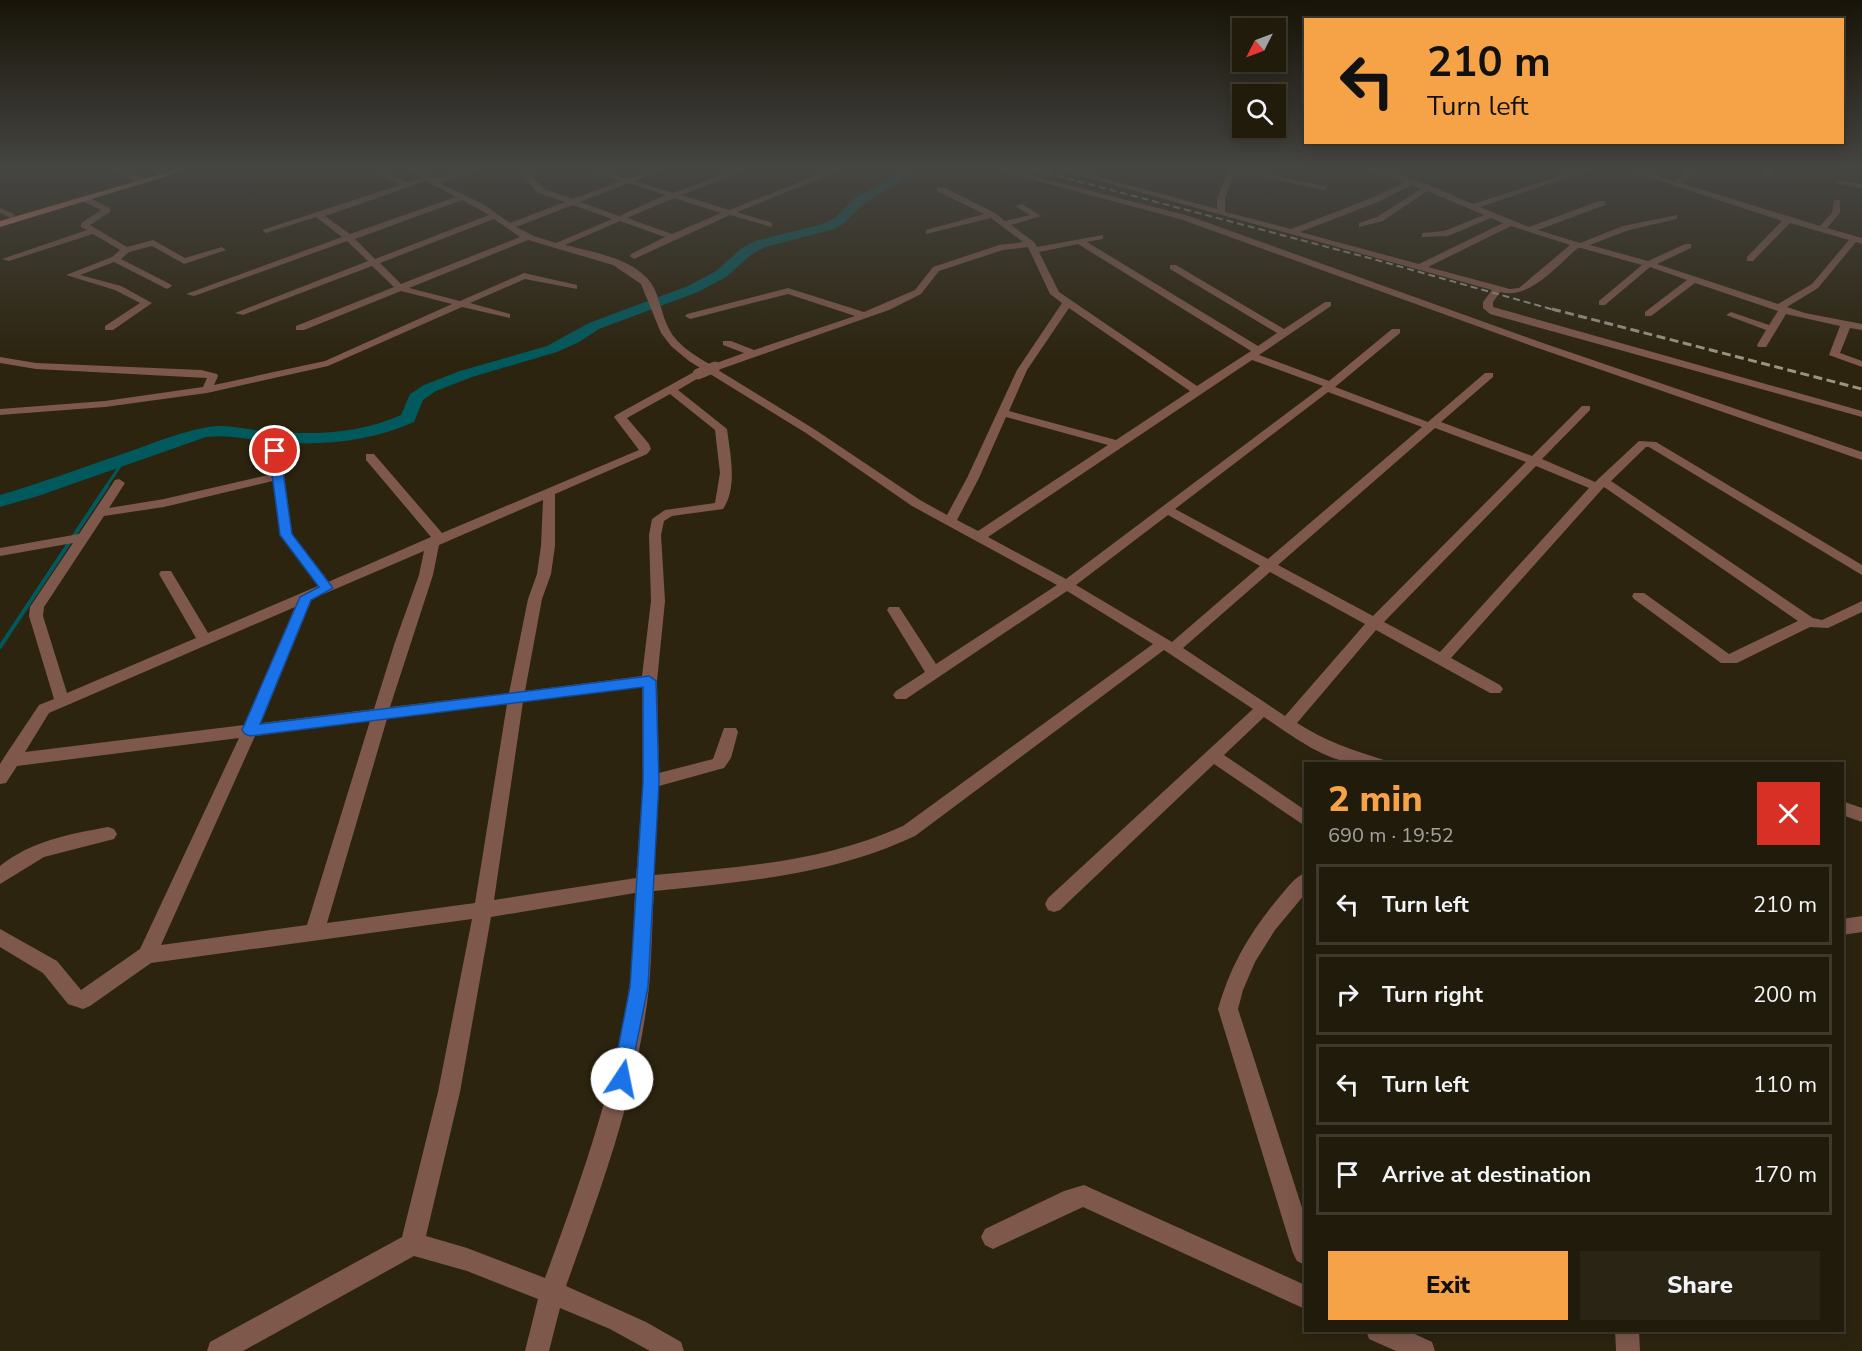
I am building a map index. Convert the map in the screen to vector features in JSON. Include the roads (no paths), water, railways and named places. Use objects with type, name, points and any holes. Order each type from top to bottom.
[{"type":"street","points":[[3,258],[86,233]]},
{"type":"street","points":[[97,233],[126,250]]},
{"type":"street","points":[[343,233],[376,262],[400,288],[507,316]]},
{"type":"street","points":[[191,294],[363,233]]},
{"type":"street","points":[[240,313],[451,233]]},
{"type":"street","points":[[522,233],[527,237],[625,267],[640,276],[652,292],[658,316],[666,333],[676,346],[693,358],[810,431],[916,503],[1067,585],[1168,647],[1312,741],[1334,751],[1371,762]]},
{"type":"street","points":[[556,246],[587,233]]},
{"type":"street","points":[[661,233],[675,238]]},
{"type":"street","points":[[634,256],[675,238],[681,233]]},
{"type":"street","points":[[1014,233],[1032,247],[1051,289],[1067,303],[1197,391]]},
{"type":"street","points":[[1228,233],[1536,344],[1862,456]]},
{"type":"street","points":[[1296,233],[1510,292],[1522,290],[1578,245],[1612,233]]},
{"type":"street","points":[[1425,235],[1447,233]]},
{"type":"street","points":[[1421,267],[1490,233]]},
{"type":"street","points":[[1539,233],[1649,264],[1809,317],[1862,327]]},
{"type":"street","points":[[1750,259],[1775,233]]},
{"type":"street","points":[[1762,345],[1782,308],[1815,286],[1858,240],[1832,233]]},
{"type":"street","points":[[300,328],[527,237]]},
{"type":"street","points":[[0,778],[41,712],[62,701],[643,452],[645,449],[643,444],[620,417],[698,374],[752,353],[866,316],[918,292],[936,269],[1002,247],[1032,247],[1100,237]]},
{"type":"street","points":[[1079,241],[1253,352],[1329,387],[1600,484],[1809,622],[1823,625],[1862,606]]},
{"type":"street","points":[[109,328],[147,303],[118,288],[72,275],[115,259],[126,250],[153,243],[187,261],[222,250]]},
{"type":"street","points":[[1602,303],[1649,264],[1689,246]]},
{"type":"street","points":[[3,258],[18,262]]},
{"type":"street","points":[[115,259],[166,286]]},
{"type":"street","points":[[1173,267],[1284,333]]},
{"type":"street","points":[[0,412],[105,405],[207,390],[328,363],[527,275],[573,287]]},
{"type":"street","points":[[1648,314],[1693,280]]},
{"type":"street","points":[[1497,289],[1488,302],[1488,308],[1493,312],[1862,414]]},
{"type":"street","points":[[690,316],[788,291],[866,316]]},
{"type":"street","points":[[949,522],[973,478],[1022,370],[1067,303]]},
{"type":"street","points":[[977,538],[1328,304]]},
{"type":"street","points":[[1731,315],[1772,329]]},
{"type":"street","points":[[1846,324],[1834,355],[1862,364]]},
{"type":"street","points":[[901,695],[1067,585],[1329,387],[1396,331]]},
{"type":"street","points":[[727,343],[752,353]]},
{"type":"street","points":[[0,360],[36,366],[201,373],[213,376],[207,390]]},
{"type":"street","points":[[0,937],[50,967],[78,1000],[89,997],[147,955],[483,910],[644,884],[782,870],[818,863],[896,837],[943,807],[1168,647],[1270,566],[1489,375]]},
{"type":"street","points":[[537,1351],[552,1292],[586,1198],[622,1079],[639,987],[651,782],[649,681],[658,602],[655,535],[658,519],[669,513],[718,506],[721,503],[726,473],[722,429],[670,389]]},
{"type":"street","points":[[1287,724],[1373,624],[1586,408]]},
{"type":"street","points":[[1002,412],[1117,444]]},
{"type":"street","points":[[1442,659],[1600,484],[1643,443],[1652,444],[1862,571]]},
{"type":"street","points":[[275,451],[286,535],[326,588]]},
{"type":"street","points":[[370,457],[436,540]]},
{"type":"street","points":[[98,513],[164,503],[278,476]]},
{"type":"street","points":[[62,701],[36,616],[37,607],[76,538],[98,513],[119,483]]},
{"type":"street","points":[[412,1244],[450,1092],[483,910],[516,698],[535,599],[544,574],[548,546],[549,494]]},
{"type":"street","points":[[1168,510],[1495,689]]},
{"type":"street","points":[[0,552],[76,538]]},
{"type":"street","points":[[314,933],[402,642],[436,540]]},
{"type":"street","points":[[166,574],[206,640]]},
{"type":"street","points":[[1639,596],[1718,655],[1732,659],[1809,622]]},
{"type":"street","points":[[147,955],[250,730],[306,597]]},
{"type":"street","points":[[894,610],[934,673]]},
{"type":"street","points":[[11,760],[649,681]]},
{"type":"street","points":[[1054,904],[1263,710]]},
{"type":"street","points":[[651,782],[718,764],[723,758],[730,732]]},
{"type":"street","points":[[1214,756],[1304,818]]},
{"type":"street","points":[[1844,809],[1862,815]]},
{"type":"street","points":[[0,876],[18,860],[48,846],[108,834]]},
{"type":"street","points":[[1304,882],[1269,921],[1254,943],[1234,986],[1228,1009],[1304,1250]]},
{"type":"street","points":[[1844,927],[1862,924]]},
{"type":"street","points":[[993,1237],[1071,1199],[1084,1196],[1304,1298]]},
{"type":"street","points":[[219,1351],[412,1244],[442,1250],[552,1292],[607,1316],[672,1351]]},
{"type":"street","points":[[1382,1332],[1424,1351]]},
{"type":"street","points":[[1627,1332],[1628,1351]]},
{"type":"waterway","points":[[0,501],[206,432],[227,431],[281,438],[318,438],[356,435],[392,425],[408,418],[416,397],[430,388],[466,374],[552,349],[594,326],[693,289],[721,274],[747,251],[760,244],[803,233]]},
{"type":"waterway","points":[[106,487],[124,460]]},
{"type":"waterway","points":[[0,647],[107,486]]},
{"type":"railway","points":[[1274,233],[1558,311]]},
{"type":"railway","points":[[1552,309],[1862,389]]}]
